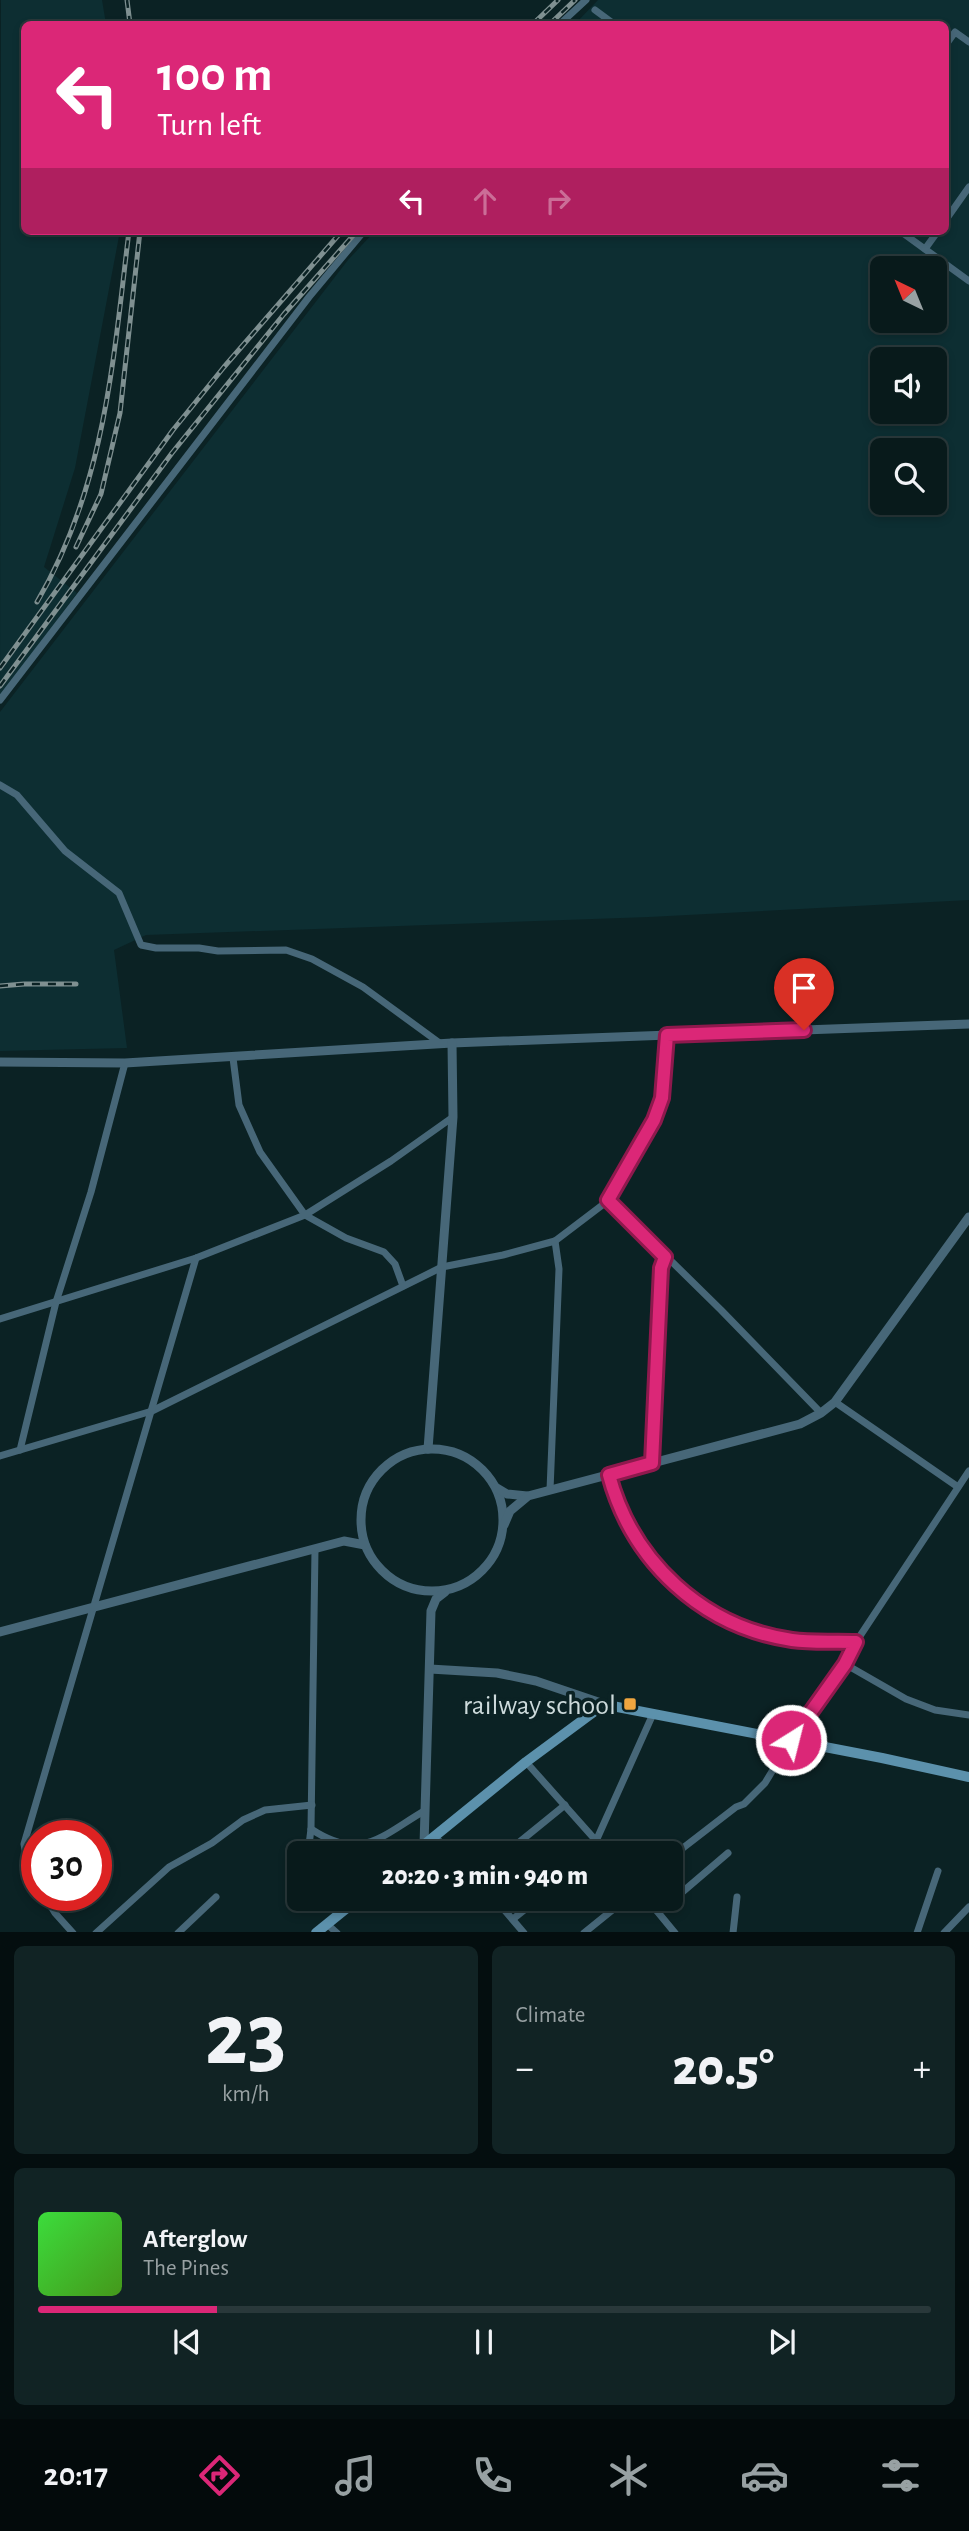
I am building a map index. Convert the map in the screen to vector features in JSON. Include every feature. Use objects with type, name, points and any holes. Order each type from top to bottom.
[{"type":"main road","points":[[430,1841],[526,1762],[607,1705],[969,1777]]},
{"type":"main road","points":[[317,1932],[343,1911]]},
{"type":"street","points":[[563,21],[586,0]]},
{"type":"street","points":[[595,10],[610,21]]},
{"type":"street","points":[[949,41],[956,32],[969,42]]},
{"type":"street","points":[[949,215],[969,187]]},
{"type":"street","points":[[0,700],[309,298],[361,235]]},
{"type":"street","points":[[906,235],[969,281]]},
{"type":"street","points":[[925,249],[935,235]]},
{"type":"street","points":[[0,785],[17,795],[65,851],[119,892],[141,945],[218,951],[286,950],[312,959],[363,986],[441,1044]]},
{"type":"street","points":[[0,1062],[125,1063],[452,1043],[969,1024]]},
{"type":"street","points":[[0,1457],[152,1411],[442,1267],[555,1241],[608,1200],[654,1120],[662,1098],[667,1035]]},
{"type":"street","points":[[428,1449],[453,1117],[452,1043]]},
{"type":"street","points":[[233,1058],[239,1105],[260,1152],[305,1215],[346,1238],[384,1252],[395,1264],[403,1286]]},
{"type":"street","points":[[20,1450],[56,1303],[91,1192],[125,1063]]},
{"type":"street","points":[[0,1319],[196,1258],[305,1215],[391,1161],[453,1117]]},
{"type":"street","points":[[608,1200],[721,1310],[821,1413]]},
{"type":"street","points":[[497,1488],[507,1494],[528,1496],[800,1424],[821,1413],[835,1402],[969,1217]]},
{"type":"street","points":[[550,1490],[559,1269],[555,1241]]},
{"type":"street","points":[[652,1463],[661,1268],[665,1257]]},
{"type":"street","points":[[31,1820],[96,1607],[196,1258]]},
{"type":"street","points":[[835,1402],[958,1487]]},
{"type":"street","points":[[446,1591],[417,1590],[400,1584],[385,1574],[373,1561],[365,1545],[361,1525],[365,1498],[379,1473],[401,1456],[428,1449],[456,1452],[486,1473],[497,1488],[504,1525]]},
{"type":"street","points":[[683,1848],[736,1807],[744,1804],[765,1783],[969,1471]]},
{"type":"street","points":[[609,1475],[617,1504],[649,1558],[686,1595],[715,1615],[743,1628],[794,1640],[856,1642]]},
{"type":"street","points":[[424,1841],[431,1611],[436,1599],[446,1591],[464,1584],[486,1567],[500,1543],[510,1511],[528,1496]]},
{"type":"street","points":[[344,1541],[361,1525]]},
{"type":"street","points":[[0,1632],[344,1541],[365,1545]]},
{"type":"street","points":[[310,1841],[315,1549]]},
{"type":"street","points":[[417,1590],[431,1611]]},
{"type":"street","points":[[845,1664],[905,1699],[935,1710],[969,1715]]},
{"type":"street","points":[[430,1669],[497,1673],[536,1681],[607,1705]]},
{"type":"street","points":[[604,1841],[653,1714]]},
{"type":"street","points":[[526,1762],[597,1841]]},
{"type":"street","points":[[97,1932],[169,1867],[212,1843],[243,1819],[265,1810],[312,1805]]},
{"type":"street","points":[[521,1841],[565,1805]]},
{"type":"street","points":[[311,1829],[334,1841],[356,1847],[372,1842],[424,1811]]},
{"type":"street","points":[[435,1837],[439,1841]]},
{"type":"street","points":[[674,1932],[659,1912],[728,1853]]},
{"type":"street","points":[[917,1932],[938,1871]]},
{"type":"street","points":[[733,1932],[737,1896]]},
{"type":"street","points":[[179,1932],[216,1898]]},
{"type":"street","points":[[945,1932],[969,1907]]},
{"type":"street","points":[[54,1911],[73,1932]]},
{"type":"street","points":[[506,1911],[522,1932]]},
{"type":"street","points":[[513,1919],[523,1911]]},
{"type":"street","points":[[585,1932],[611,1911]]},
{"type":"street","points":[[327,1924],[336,1932]]},
{"type":"shaded area","points":[[1,0],[102,0],[106,21],[21,21],[21,235],[119,235],[75,468],[44,567],[77,593],[0,697]]},
{"type":"shaded area","points":[[598,0],[969,0],[969,900],[649,917],[146,935],[114,950],[127,1048],[0,1051],[0,712],[348,260],[371,235],[949,235],[949,21],[578,21]]},
{"type":"railway","points":[[127,0],[130,21]]},
{"type":"railway","points":[[536,21],[558,0]]},
{"type":"railway","points":[[553,21],[575,0]]},
{"type":"railway","points":[[37,602],[60,558],[78,514],[92,468],[111,375],[129,235]]},
{"type":"railway","points":[[76,547],[101,494],[120,413],[140,235]]},
{"type":"railway","points":[[0,668],[173,430],[339,235]]},
{"type":"railway","points":[[0,686],[172,453],[284,314],[353,235]]},
{"type":"railway","points":[[0,986],[76,984]]},
{"type":"place","name":"railway school","points":[[630,1704]]},
{"type":"route","points":[[791,1740],[845,1664],[856,1642],[794,1640],[772,1636],[743,1628],[715,1615],[664,1576],[635,1538],[617,1504],[609,1475],[652,1463],[661,1268],[665,1257],[608,1200],[654,1120],[662,1098],[667,1035],[804,1030]]}]
